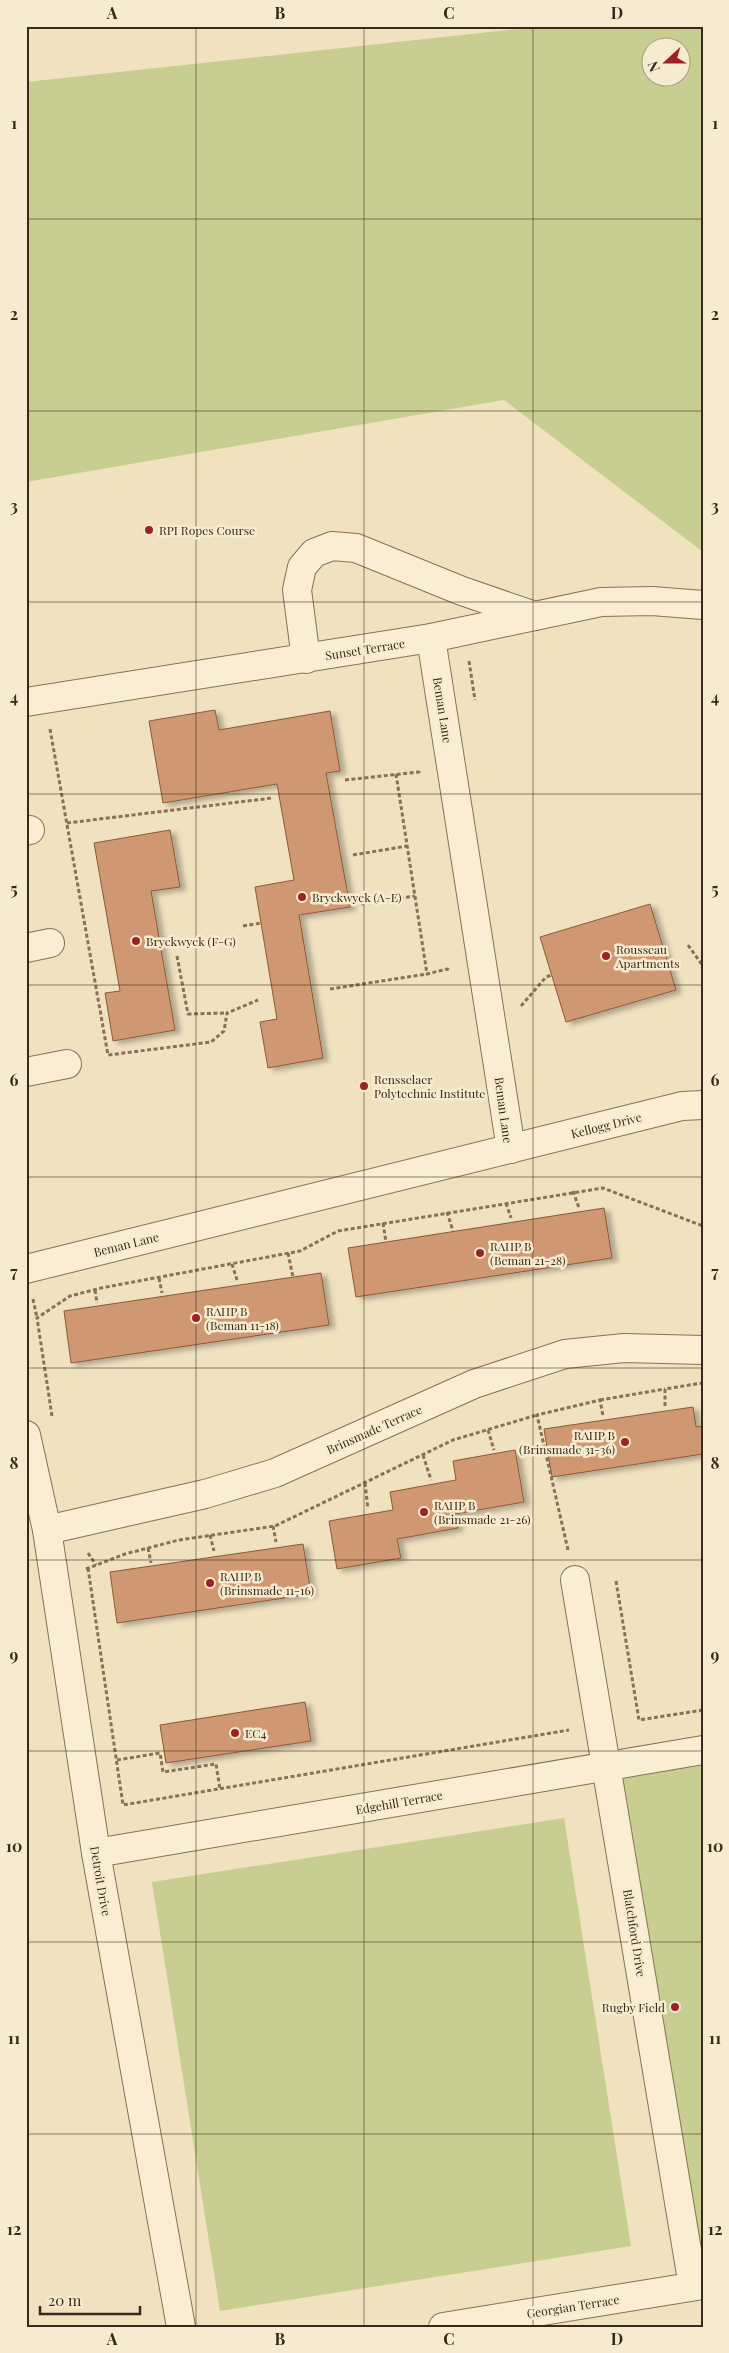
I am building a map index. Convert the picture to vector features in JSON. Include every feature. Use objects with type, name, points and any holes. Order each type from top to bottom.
[{"type":"street","points":[[306,659],[297,590],[302,567],[314,553],[332,546],[356,548],[462,591],[535,616]]},
{"type":"street","name":"Sunset Terrace","points":[[26,702],[431,638],[601,602],[652,601],[703,605]]},
{"type":"street","name":"Beman Lane","points":[[26,1269],[511,1149],[431,638]]},
{"type":"street","points":[[26,1072],[67,1064]]},
{"type":"street","name":"Kellogg Drive","points":[[511,1149],[682,1106],[703,1105]]},
{"type":"street","name":"Brinsmade Terrace","points":[[47,1530],[205,1494],[275,1473],[474,1384],[564,1354],[624,1348],[703,1350]]},
{"type":"street","name":"Detroit Drive","points":[[26,1435],[47,1530],[96,1853],[181,2327]]},
{"type":"street","name":"Blatchford Drive","points":[[575,1580],[698,2286]]},
{"type":"street","name":"Edgehill Terrace","points":[[96,1853],[703,1750]]},
{"type":"street","name":"Georgian Terrace","points":[[443,2327],[698,2286]]},
{"type":"path","points":[[49,721],[108,1055],[211,1042],[224,1032],[226,1013]]},
{"type":"path","points":[[345,780],[419,772],[421,765]]},
{"type":"path","points":[[396,774],[427,974]]},
{"type":"path","points":[[67,823],[272,798]]},
{"type":"path","points":[[353,855],[407,846]]},
{"type":"path","points":[[360,904],[415,896]]},
{"type":"path","points":[[243,926],[261,923]]},
{"type":"path","points":[[688,945],[703,966]]},
{"type":"path","points":[[176,956],[188,1014],[226,1013],[258,1000]]},
{"type":"path","points":[[330,988],[427,974],[447,969],[456,975]]},
{"type":"path","points":[[522,1016],[521,1007],[546,977],[552,975]]},
{"type":"path","points":[[52,1417],[37,1318],[70,1296],[300,1251],[338,1231],[573,1191],[604,1188],[703,1226]]},
{"type":"path","points":[[573,1191],[579,1208]]},
{"type":"path","points":[[506,1202],[511,1218]]},
{"type":"path","points":[[447,1212],[453,1231]]},
{"type":"path","points":[[382,1223],[386,1242]]},
{"type":"path","points":[[288,1253],[293,1277]]},
{"type":"path","points":[[232,1264],[237,1280]]},
{"type":"path","points":[[160,1278],[162,1294]]},
{"type":"path","points":[[95,1290],[97,1303]]},
{"type":"path","points":[[55,1583],[125,1554],[210,1535],[273,1526],[453,1440],[537,1415],[600,1400],[703,1383]]},
{"type":"path","points":[[665,1389],[665,1406]]},
{"type":"path","points":[[600,1400],[602,1416]]},
{"type":"path","points":[[537,1415],[575,1580]]},
{"type":"path","points":[[488,1430],[494,1450]]},
{"type":"path","points":[[423,1455],[432,1480]]},
{"type":"path","points":[[365,1483],[368,1509]]},
{"type":"path","points":[[273,1526],[276,1542]]},
{"type":"path","points":[[210,1535],[214,1551]]},
{"type":"path","points":[[148,1548],[151,1563]]},
{"type":"path","points":[[88,1568],[123,1805],[570,1730],[568,1721]]},
{"type":"path","points":[[616,1581],[639,1720],[703,1710]]},
{"type":"path","points":[[117,1760],[160,1753],[163,1772],[216,1764],[220,1789]]},
{"type":"green space","points":[[545,26],[703,26],[703,552],[504,400],[26,482],[26,82]]},
{"type":"green space","name":"Rugby Field","points":[[703,1750],[703,2285],[607,1766]]},
{"type":"green space","points":[[564,1818],[631,2246],[220,2311],[152,1882]]},
{"type":"building","name":"Bryckwyck (A-E)","points":[[215,710],[219,730],[330,711],[340,771],[326,773],[350,907],[299,915],[323,1058],[268,1068],[260,1022],[277,1019],[255,887],[294,880],[277,784],[163,803],[149,721]]},
{"type":"building","name":"Bryckwyck (F-G)","points":[[170,830],[180,887],[151,891],[175,1030],[113,1041],[105,993],[120,991],[94,843]]},
{"type":"building","name":"Rousseau Apartments","points":[[650,904],[676,990],[566,1022],[540,937]]},
{"type":"building","name":"RAHP B (Beman 21-28)","points":[[604,1208],[612,1258],[356,1297],[348,1248]]},
{"type":"building","name":"RAHP B (Beman 11-18)","points":[[321,1273],[329,1325],[71,1363],[64,1311]]},
{"type":"building","name":"RAHP B (Brinsmade 31-36)","points":[[693,1407],[696,1427],[703,1426],[703,1454],[552,1477],[544,1429]]},
{"type":"building","name":"RAHP B (Brinsmade 21-26)","points":[[515,1450],[524,1502],[455,1514],[458,1528],[397,1539],[401,1558],[337,1569],[329,1521],[393,1510],[390,1492],[456,1480],[453,1461]]},
{"type":"building","name":"RAHP B (Brinsmade 11-16)","points":[[303,1544],[311,1594],[117,1623],[110,1572]]},
{"type":"building","name":"EC4","points":[[305,1702],[311,1741],[166,1763],[160,1725]]},
{"type":"place","name":"RPI Ropes Course","points":[[149,530]]},
{"type":"place","name":"Bryckwyck (A-E)","points":[[302,897]]},
{"type":"place","name":"Bryckwyck (F-G)","points":[[136,941]]},
{"type":"place","name":"Rousseau Apartments","points":[[606,956]]},
{"type":"place","name":"Rensselaer Polytechnic Institute","points":[[364,1086]]},
{"type":"place","name":"RAHP B (Beman 21-28)","points":[[480,1253]]},
{"type":"place","name":"RAHP B (Beman 11-18)","points":[[196,1318]]},
{"type":"place","name":"RAHP B (Brinsmade 31-36)","points":[[625,1442]]},
{"type":"place","name":"RAHP B (Brinsmade 21-26)","points":[[424,1512]]},
{"type":"place","name":"RAHP B (Brinsmade 11-16)","points":[[210,1583]]},
{"type":"place","name":"EC4","points":[[235,1733]]},
{"type":"place","name":"Rugby Field","points":[[675,2007]]}]
